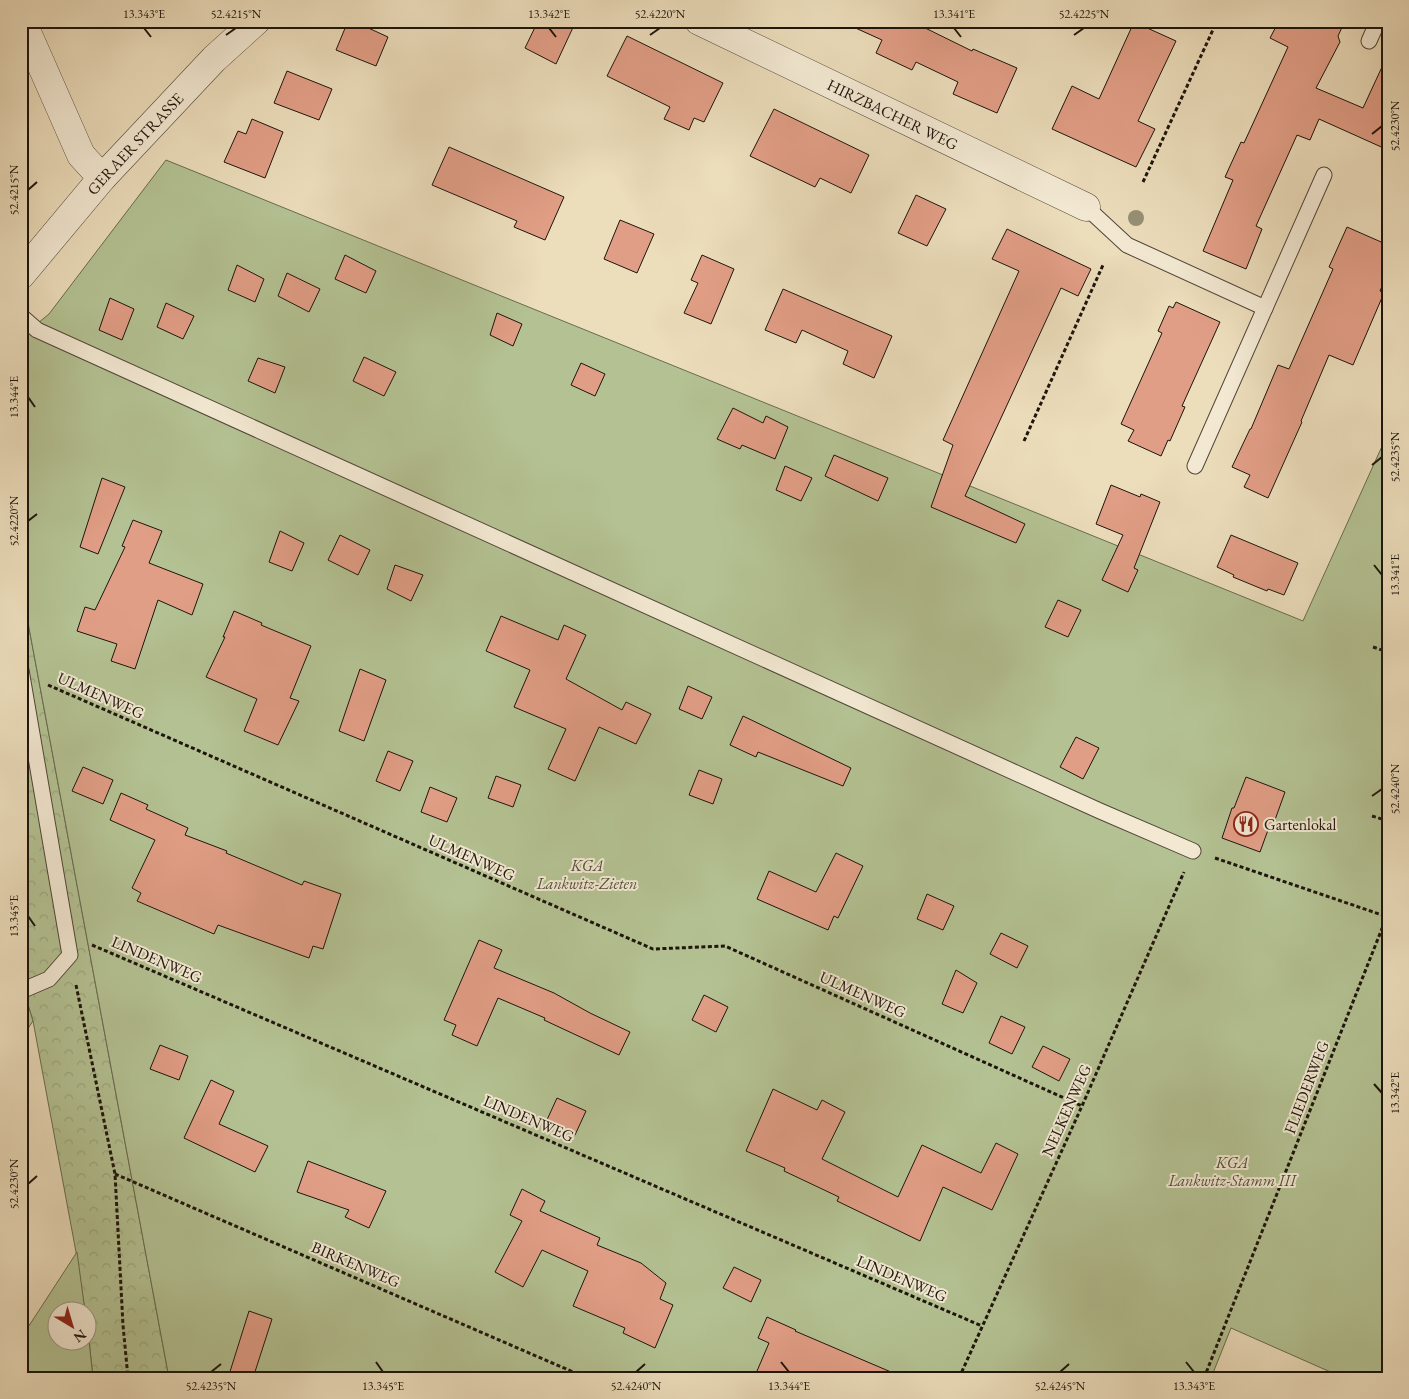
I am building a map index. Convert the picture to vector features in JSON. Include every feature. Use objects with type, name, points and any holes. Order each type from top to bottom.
[{"type":"street","points":[[22,21],[81,155],[102,178]]},
{"type":"street","name":"GERAER STRASSE","points":[[21,274],[102,178],[214,59],[256,21]]},
{"type":"street","name":"HIRZBACHER WEG","points":[[699,21],[1086,207]]},
{"type":"lane","points":[[1369,41],[1378,21]]},
{"type":"lane","points":[[1195,466],[1324,175]]},
{"type":"lane","points":[[1086,207],[1127,245],[1265,308]]},
{"type":"lane","points":[[21,316],[37,330],[1100,812],[1193,851]]},
{"type":"lane","points":[[21,991],[49,979],[70,956],[22,672]]},
{"type":"path","points":[[1143,182],[1217,21]]},
{"type":"path","points":[[1024,442],[1103,264]]},
{"type":"path","points":[[1373,647],[1388,652]]},
{"type":"path","name":"ULMENWEG","points":[[22,672],[653,950],[725,946],[1082,1106]]},
{"type":"path","points":[[1372,816],[1388,821]]},
{"type":"path","points":[[1193,851],[1387,916]]},
{"type":"path","name":"NELKENWEG","points":[[958,1378],[1082,1106],[1193,851]]},
{"type":"path","name":"FLIEDERWEG","points":[[1204,1378],[1387,916]]},
{"type":"path","name":"LINDENWEG","points":[[66,934],[982,1326]]},
{"type":"path","points":[[70,956],[115,1174],[123,1325],[128,1378]]},
{"type":"path","name":"BIRKENWEG","points":[[115,1174],[588,1378]]},
{"type":"green space","name":"KGA Lankwitz-Zieten","points":[[166,160],[1303,621],[1388,433],[1388,1378],[1344,1378],[1231,1328],[1211,1378],[169,1378],[21,585],[21,337],[49,314]]},
{"type":"green space","points":[[21,585],[169,1378],[93,1378],[90,1352],[98,1352],[98,1302],[84,1302],[33,1021],[21,982]]},
{"type":"green space","points":[[21,982],[33,1021],[21,1039]]},
{"type":"green space","points":[[77,1252],[84,1302],[48,1302],[48,1352],[90,1352],[93,1378],[21,1378],[21,1338]]},
{"type":"building","points":[[348,21],[353,21],[388,37],[376,66],[336,50]]},
{"type":"building","points":[[538,21],[576,21],[556,64],[525,48]]},
{"type":"building","points":[[840,21],[911,21],[972,51],[973,49],[1017,68],[997,113],[953,94],[958,82],[916,62],[912,70],[876,53],[882,40]]},
{"type":"building","points":[[1279,21],[1345,21],[1338,36],[1340,42],[1316,88],[1363,108],[1388,54],[1388,150],[1319,119],[1310,140],[1297,135],[1256,226],[1262,229],[1246,269],[1203,251],[1233,180],[1225,177],[1241,142],[1244,143],[1288,47],[1270,38]]},
{"type":"building","points":[[1134,22],[1176,41],[1138,121],[1155,129],[1136,167],[1052,129],[1072,86],[1099,99]]},
{"type":"building","points":[[627,36],[723,83],[704,122],[694,118],[689,130],[664,119],[670,107],[607,76]]},
{"type":"building","points":[[287,71],[332,89],[319,120],[274,103]]},
{"type":"building","points":[[774,109],[869,155],[851,193],[820,178],[815,187],[750,156]]},
{"type":"building","points":[[252,119],[283,132],[265,178],[224,162],[238,131],[246,134]]},
{"type":"building","points":[[449,147],[564,197],[545,240],[514,227],[517,221],[432,185]]},
{"type":"building","points":[[916,195],[946,209],[927,246],[898,233]]},
{"type":"building","points":[[620,220],[654,234],[637,273],[604,259]]},
{"type":"building","points":[[1347,227],[1388,245],[1388,273],[1380,291],[1384,293],[1353,365],[1329,355],[1268,498],[1244,487],[1250,475],[1232,467],[1251,429],[1278,365],[1289,369],[1333,269],[1329,267]]},
{"type":"building","points":[[1007,229],[1091,269],[1078,296],[1061,288],[965,496],[1025,524],[1016,543],[931,507],[953,445],[943,440],[1019,271],[992,259]]},
{"type":"building","points":[[345,255],[376,271],[366,293],[335,279]]},
{"type":"building","points":[[702,255],[734,269],[711,324],[684,313],[698,283],[691,280]]},
{"type":"building","points":[[237,265],[264,279],[255,302],[228,290]]},
{"type":"building","points":[[287,273],[320,289],[309,312],[278,296]]},
{"type":"building","points":[[783,289],[892,336],[874,378],[843,364],[848,351],[802,330],[796,343],[765,330]]},
{"type":"building","points":[[110,298],[134,309],[122,340],[99,330]]},
{"type":"building","points":[[1176,302],[1220,322],[1182,406],[1185,407],[1161,456],[1128,441],[1134,430],[1121,424],[1162,333],[1158,331],[1169,306],[1173,308]]},
{"type":"building","points":[[166,303],[194,316],[183,339],[157,327]]},
{"type":"building","points":[[497,313],[522,324],[513,346],[490,335]]},
{"type":"building","points":[[364,357],[396,372],[384,396],[353,381]]},
{"type":"building","points":[[258,358],[285,367],[275,393],[248,381]]},
{"type":"building","points":[[581,363],[605,374],[595,396],[571,385]]},
{"type":"building","points":[[733,408],[763,423],[766,416],[788,427],[775,459],[742,445],[740,449],[717,439]]},
{"type":"building","points":[[834,455],[888,478],[878,501],[825,476]]},
{"type":"building","points":[[785,466],[812,478],[801,501],[776,490]]},
{"type":"building","points":[[102,478],[125,487],[98,554],[80,547]]},
{"type":"building","points":[[1111,485],[1140,497],[1141,494],[1160,502],[1134,568],[1138,570],[1128,592],[1102,580],[1123,535],[1096,524]]},
{"type":"building","points":[[133,520],[162,531],[149,563],[203,584],[192,615],[158,600],[135,669],[111,661],[117,644],[77,631],[85,607],[95,610],[125,547],[122,546]]},
{"type":"building","points":[[280,531],[304,543],[292,571],[269,562]]},
{"type":"building","points":[[340,535],[370,550],[358,575],[328,560]]},
{"type":"building","points":[[1231,535],[1298,563],[1284,595],[1268,589],[1267,591],[1233,577],[1234,575],[1217,567]]},
{"type":"building","points":[[395,565],[423,575],[411,601],[387,589]]},
{"type":"building","points":[[1058,600],[1081,610],[1068,637],[1045,627]]},
{"type":"building","points":[[234,611],[262,623],[261,625],[311,646],[290,698],[299,701],[278,745],[244,731],[257,699],[206,677],[225,637],[223,637]]},
{"type":"building","points":[[501,616],[558,640],[564,625],[586,635],[566,679],[622,710],[626,702],[651,714],[636,744],[599,727],[575,781],[548,769],[566,729],[514,707],[530,670],[486,651]]},
{"type":"building","points":[[360,669],[386,680],[364,741],[339,731]]},
{"type":"building","points":[[688,686],[712,697],[702,719],[679,709]]},
{"type":"building","points":[[743,716],[851,768],[843,786],[758,752],[756,757],[730,745]]},
{"type":"building","points":[[1076,737],[1099,748],[1083,779],[1060,767]]},
{"type":"building","points":[[388,751],[413,761],[400,791],[376,781]]},
{"type":"building","points":[[83,767],[113,780],[103,804],[72,791]]},
{"type":"building","points":[[699,770],[722,779],[713,804],[689,795]]},
{"type":"building","points":[[496,776],[521,785],[513,807],[488,798]]},
{"type":"building","points":[[1246,777],[1285,792],[1271,831],[1268,830],[1260,852],[1222,838],[1232,808],[1234,808]]},
{"type":"building","points":[[430,787],[457,798],[447,822],[421,812]]},
{"type":"building","points":[[121,793],[148,805],[146,809],[188,828],[185,835],[227,851],[226,853],[302,885],[304,881],[341,894],[323,949],[313,946],[309,958],[218,925],[214,934],[137,901],[141,893],[132,888],[155,840],[110,820]]},
{"type":"building","points":[[836,853],[863,866],[838,918],[834,916],[828,930],[757,899],[769,871],[816,892]]},
{"type":"building","points":[[927,894],[954,906],[943,930],[917,919]]},
{"type":"building","points":[[1001,933],[1028,946],[1017,968],[990,954]]},
{"type":"building","points":[[479,940],[502,950],[494,968],[554,993],[630,1032],[619,1055],[544,1020],[545,1018],[498,998],[477,1046],[452,1035],[456,1025],[444,1020]]},
{"type":"building","points":[[956,970],[977,983],[963,1013],[942,1004]]},
{"type":"building","points":[[704,995],[728,1007],[716,1032],[692,1020]]},
{"type":"building","points":[[1001,1016],[1025,1027],[1012,1054],[989,1043]]},
{"type":"building","points":[[160,1045],[188,1056],[179,1080],[150,1069]]},
{"type":"building","points":[[1043,1046],[1070,1059],[1059,1081],[1032,1067]]},
{"type":"building","points":[[211,1080],[234,1091],[219,1124],[268,1146],[255,1172],[184,1138]]},
{"type":"building","points":[[773,1089],[817,1110],[822,1100],[845,1112],[822,1159],[898,1197],[922,1145],[981,1173],[996,1143],[1018,1154],[992,1210],[943,1187],[920,1241],[837,1201],[839,1197],[784,1171],[785,1168],[746,1151]]},
{"type":"building","points":[[557,1098],[586,1111],[575,1135],[546,1122]]},
{"type":"building","points":[[308,1161],[386,1191],[369,1228],[345,1217],[349,1210],[297,1192]]},
{"type":"building","points":[[522,1189],[545,1201],[540,1211],[600,1238],[597,1245],[641,1263],[666,1283],[660,1299],[673,1305],[655,1348],[623,1333],[625,1328],[573,1306],[588,1271],[542,1250],[523,1287],[495,1272],[522,1221],[510,1215]]},
{"type":"building","points":[[734,1267],[761,1280],[751,1302],[723,1288]]},
{"type":"building","points":[[249,1311],[272,1319],[253,1378],[228,1378]]},
{"type":"building","points":[[767,1317],[905,1378],[754,1378],[769,1343],[758,1338]]},
{"type":"place","name":"Gartenlokal","points":[[1246,824]]},
{"type":"park label","name":"KGA Lankwitz-Stamm III","points":[[1232,1171]]}]
